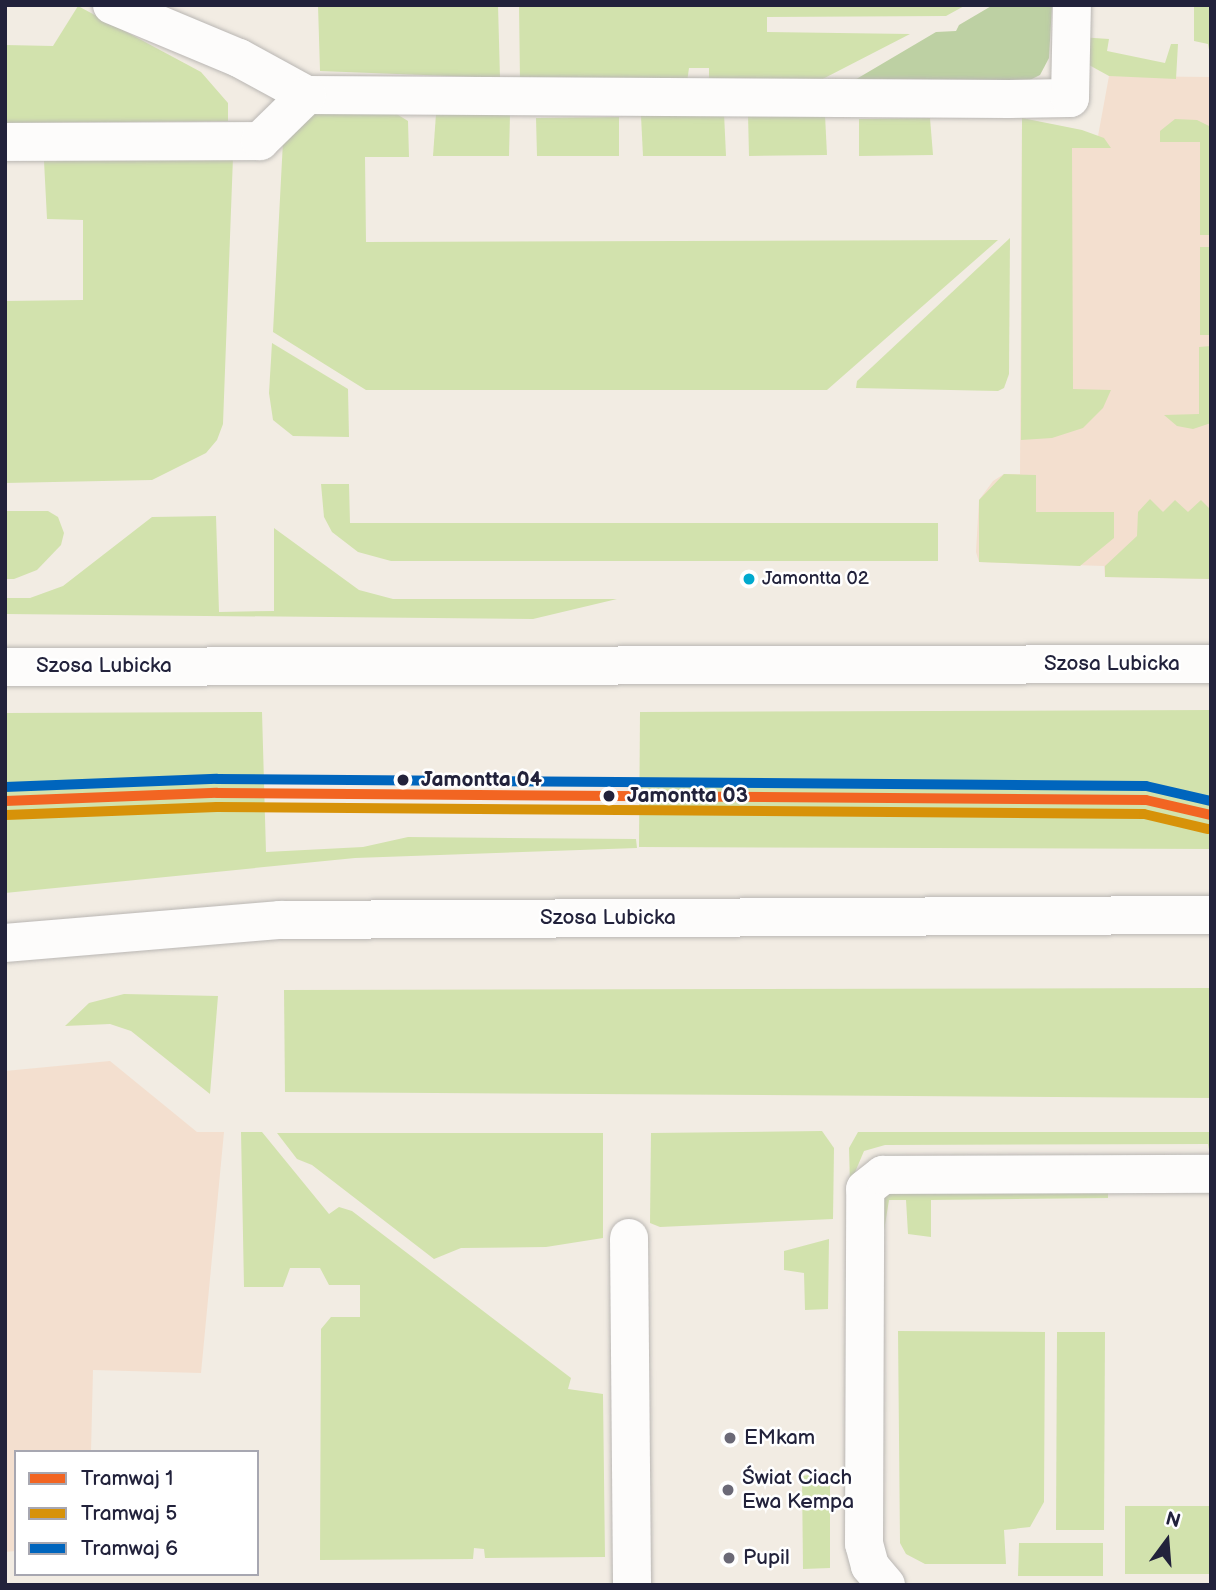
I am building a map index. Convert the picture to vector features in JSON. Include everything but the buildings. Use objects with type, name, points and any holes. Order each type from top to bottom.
[{"type":"street","points":[[112,5],[239,58],[307,95],[1070,99],[1072,5]]},
{"type":"street","points":[[5,142],[260,141],[307,95]]},
{"type":"street","name":"Szosa Lubicka","points":[[5,667],[1211,664]]},
{"type":"street","name":"Szosa Lubicka","points":[[5,943],[280,920],[1211,915]]},
{"type":"street","points":[[886,1585],[870,1566],[864,1544],[866,1283],[862,1199],[865,1189],[883,1174],[1211,1174]]},
{"type":"street","points":[[629,1238],[632,1585]]},
{"type":"shaded area","points":[[1109,76],[1211,77],[1211,579],[1105,577],[1104,566],[979,562],[976,552],[979,500],[993,481],[1004,474],[1020,474],[1022,118],[1098,136]]},
{"type":"shaded area","points":[[110,1061],[197,1132],[224,1132],[201,1373],[93,1370],[91,1450],[14,1450],[14,1551],[5,1552],[5,1071]]},
{"type":"green space","points":[[318,5],[498,5],[500,78],[320,71]]},
{"type":"green space","points":[[519,5],[966,5],[946,16],[767,17],[767,32],[910,34],[811,85],[709,83],[709,68],[689,68],[687,82],[520,81]]},
{"type":"green space","points":[[993,5],[1052,5],[1049,58],[1040,75],[1030,80],[853,81],[936,32],[956,31],[959,25]]},
{"type":"green space","points":[[1161,5],[1211,5],[1211,61],[1208,44],[1194,41],[1194,7]]},
{"type":"green space","points":[[78,6],[201,72],[228,103],[228,121],[5,123],[5,45],[53,46]]},
{"type":"green space","points":[[1079,37],[1109,39],[1107,51],[1165,63],[1171,44],[1178,44],[1176,79],[1109,76],[1089,65]]},
{"type":"green space","points":[[310,111],[395,113],[408,121],[409,157],[365,157],[366,242],[998,240],[827,390],[366,390],[273,332],[283,141]]},
{"type":"green space","points":[[724,113],[726,156],[643,156],[641,116]]},
{"type":"green space","points":[[436,114],[510,114],[509,156],[433,156]]},
{"type":"green space","points":[[748,114],[825,115],[827,155],[749,156]]},
{"type":"green space","points":[[619,117],[619,156],[537,156],[536,118]]},
{"type":"green space","points":[[930,118],[933,155],[859,156],[859,119]]},
{"type":"green space","points":[[1022,118],[1082,130],[1104,138],[1111,148],[1072,148],[1073,389],[1111,390],[1103,408],[1083,428],[1052,438],[1021,440]]},
{"type":"green space","points":[[1175,119],[1197,120],[1211,127],[1211,235],[1200,235],[1200,142],[1160,142],[1160,131]]},
{"type":"green space","points":[[233,157],[223,424],[217,440],[206,453],[152,480],[5,483],[5,301],[83,300],[83,220],[47,219],[44,161]]},
{"type":"green space","points":[[1010,238],[1009,374],[1004,388],[998,391],[856,388],[857,381]]},
{"type":"green space","points":[[1200,247],[1211,247],[1211,335],[1200,335]]},
{"type":"green space","points":[[272,343],[348,389],[349,437],[293,436],[273,420],[269,393]]},
{"type":"green space","points":[[1211,346],[1211,423],[1193,429],[1177,426],[1164,415],[1199,414],[1199,347]]},
{"type":"green space","points":[[1004,474],[1036,475],[1036,512],[1114,512],[1114,538],[1080,566],[979,562],[979,500]]},
{"type":"green space","points":[[321,484],[349,484],[350,523],[938,523],[938,561],[391,561],[358,552],[332,532],[324,517]]},
{"type":"green space","points":[[1150,499],[1163,512],[1175,500],[1188,512],[1201,500],[1211,510],[1211,579],[1105,577],[1105,566],[1137,536],[1138,512]]},
{"type":"green space","points":[[5,511],[48,511],[58,517],[64,533],[61,545],[37,570],[14,579],[5,579]]},
{"type":"green space","points":[[216,516],[219,612],[274,611],[274,528],[359,590],[393,599],[617,599],[533,619],[5,614],[5,598],[30,598],[63,586],[152,517]]},
{"type":"green space","points":[[1211,710],[1211,849],[639,847],[640,712]]},
{"type":"green space","points":[[262,712],[266,852],[363,847],[408,837],[636,839],[637,848],[355,858],[5,893],[5,713]]},
{"type":"green space","points":[[1211,988],[1211,1098],[285,1092],[284,990]]},
{"type":"green space","points":[[124,994],[218,996],[210,1094],[131,1031],[110,1024],[65,1026],[89,1003]]},
{"type":"green space","points":[[822,1131],[834,1148],[833,1219],[660,1227],[650,1223],[651,1133]]},
{"type":"green space","points":[[241,1132],[262,1132],[329,1214],[339,1207],[352,1211],[571,1378],[568,1389],[603,1394],[605,1557],[485,1558],[484,1549],[474,1548],[473,1559],[320,1560],[321,1329],[331,1317],[360,1317],[360,1285],[329,1285],[320,1268],[290,1268],[283,1287],[244,1287]]},
{"type":"green space","points":[[858,1132],[1211,1132],[1211,1161],[1208,1144],[885,1145],[864,1151],[850,1184],[849,1148]]},
{"type":"green space","points":[[277,1133],[603,1133],[603,1238],[546,1247],[461,1248],[434,1259],[312,1165],[297,1159]]},
{"type":"green space","points":[[1108,1186],[1108,1198],[931,1200],[931,1237],[908,1234],[906,1200],[889,1200],[883,1237],[880,1192]]},
{"type":"green space","points":[[829,1239],[828,1309],[805,1310],[804,1273],[784,1270],[784,1251]]},
{"type":"green space","points":[[898,1331],[1045,1332],[1044,1502],[1030,1527],[1004,1530],[1006,1564],[925,1564],[906,1554],[900,1543]]},
{"type":"green space","points":[[1057,1332],[1105,1332],[1104,1530],[1056,1530]]},
{"type":"green space","points":[[830,1472],[830,1568],[803,1569],[802,1476]]},
{"type":"green space","points":[[1125,1506],[1211,1506],[1211,1574],[1125,1574]]},
{"type":"green space","points":[[1019,1543],[1103,1543],[1103,1576],[1018,1576]]},
{"type":"tram line","name":"6","points":[[5,787],[217,779],[1146,786],[1211,801]]},
{"type":"tram line","name":"1","points":[[5,801],[217,793],[1146,800],[1211,815]]},
{"type":"tram line","name":"5","points":[[6,815],[217,807],[1144,814],[1208,829]]},
{"type":"place","name":"Jamontta 02","points":[[749,579]]},
{"type":"place","name":"Jamontta 04","points":[[403,780]]},
{"type":"place","name":"Jamontta 03","points":[[609,796]]},
{"type":"place","name":"EMkam","points":[[730,1438]]},
{"type":"place","name":"Świat Ciach Ewa Kempa","points":[[728,1490]]},
{"type":"place","name":"Pupil","points":[[729,1558]]}]
